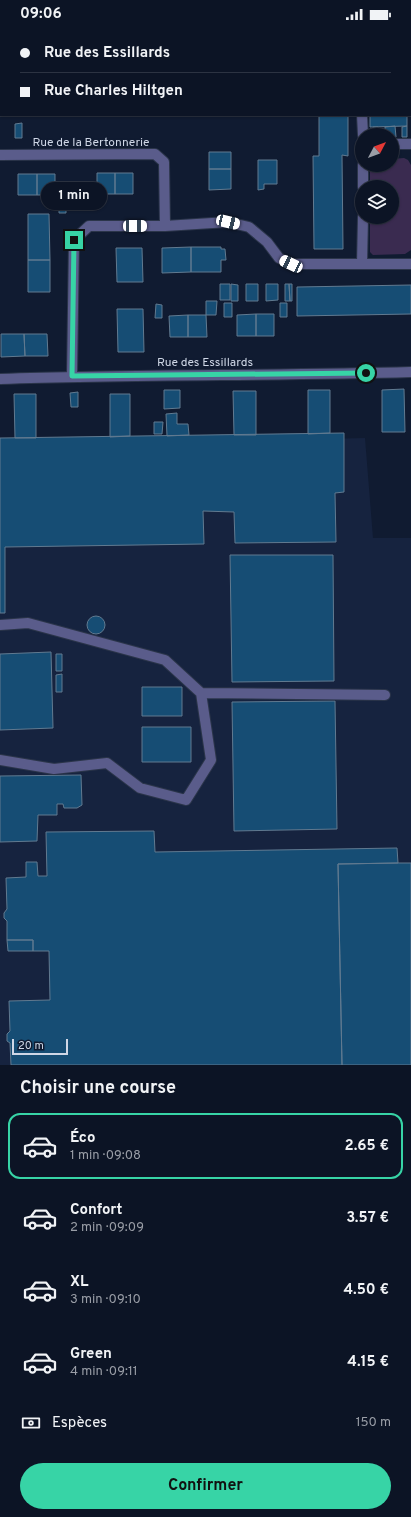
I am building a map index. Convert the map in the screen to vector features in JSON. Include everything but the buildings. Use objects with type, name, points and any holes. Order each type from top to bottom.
[{"type":"street","points":[[362,116],[363,128]]},
{"type":"street","points":[[399,144],[411,144]]},
{"type":"street","name":"Rue de la Bertonnerie","points":[[0,155],[155,154],[164,162],[165,226]]},
{"type":"street","points":[[72,376],[74,240],[89,226],[165,226],[228,222],[249,227],[267,242],[279,258],[291,264],[411,264]]},
{"type":"street","points":[[362,264],[363,224]]},
{"type":"street","name":"Rue des Essillards","points":[[0,379],[72,376],[314,375],[411,372]]},
{"type":"street","points":[[0,624],[28,623],[165,660],[201,693],[211,760],[186,800],[140,788],[107,763],[54,768],[0,760]]},
{"type":"street","points":[[201,693],[385,696]]},
{"type":"shaded area","points":[[399,158],[404,158],[408,160],[411,165],[411,250],[405,254],[373,255],[370,252],[370,224],[399,224],[399,180],[370,180],[370,172],[399,172]]},
{"type":"shaded area","points":[[365,438],[373,538],[411,538],[411,1065],[0,1065],[0,447]]},
{"type":"route","points":[[74,240],[72,376],[321,375],[366,373]]}]
